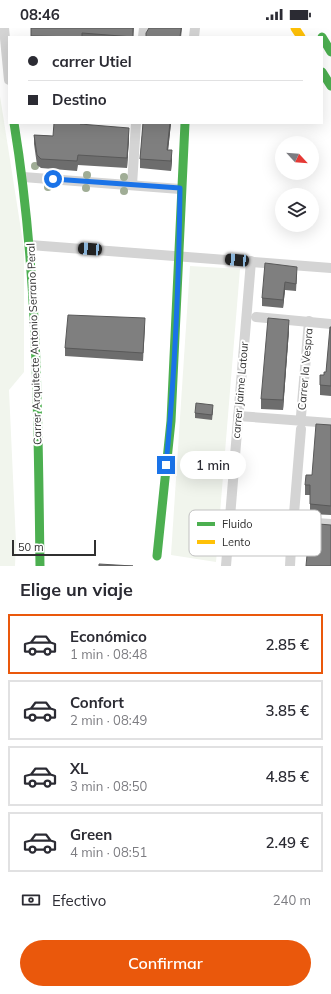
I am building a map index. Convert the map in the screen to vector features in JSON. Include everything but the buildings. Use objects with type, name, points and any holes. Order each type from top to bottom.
[{"type":"street","points":[[4,28],[8,52]]},
{"type":"street","points":[[323,39],[331,52]]},
{"type":"street","points":[[323,74],[331,86]]},
{"type":"street","name":"Carrer Arquitecte Antonio Serrano Peral","points":[[14,124],[23,177],[30,244],[38,458],[40,566]]},
{"type":"street","points":[[132,185],[136,124]]},
{"type":"street","points":[[157,556],[172,404],[180,256],[180,188],[185,124]]},
{"type":"street","points":[[23,177],[180,188]]},
{"type":"street","points":[[30,244],[331,268]]},
{"type":"street","name":"carrer Jaime Latour","points":[[231,510],[251,261]]},
{"type":"street","points":[[256,317],[331,324]]},
{"type":"street","name":"Carrer la Vespra","points":[[302,416],[309,321]]},
{"type":"street","points":[[238,416],[331,423]]},
{"type":"street","points":[[294,510],[300,429]]},
{"type":"street","points":[[321,523],[331,524]]},
{"type":"street","name":"carrer Jaime Latour","points":[[226,566],[227,556]]},
{"type":"street","points":[[290,566],[291,556]]},
{"type":"shaded area","points":[[0,96],[24,249],[24,372],[9,390],[16,543],[15,566],[0,566]]},
{"type":"shaded area","points":[[190,266],[240,269],[220,510],[189,510],[189,556],[216,556],[216,562],[171,555]]},
{"type":"traffic: fast","points":[[323,39],[331,52]]},
{"type":"traffic: fast","points":[[323,74],[331,86]]},
{"type":"traffic: fast","points":[[14,124],[28,233],[32,288],[37,399],[40,566]]},
{"type":"traffic: fast","points":[[157,556],[171,421],[185,124]]},
{"type":"traffic: slow","points":[[295,28],[300,36]]},
{"type":"route","points":[[53,179],[180,188],[180,256],[172,404],[166,465]]}]
